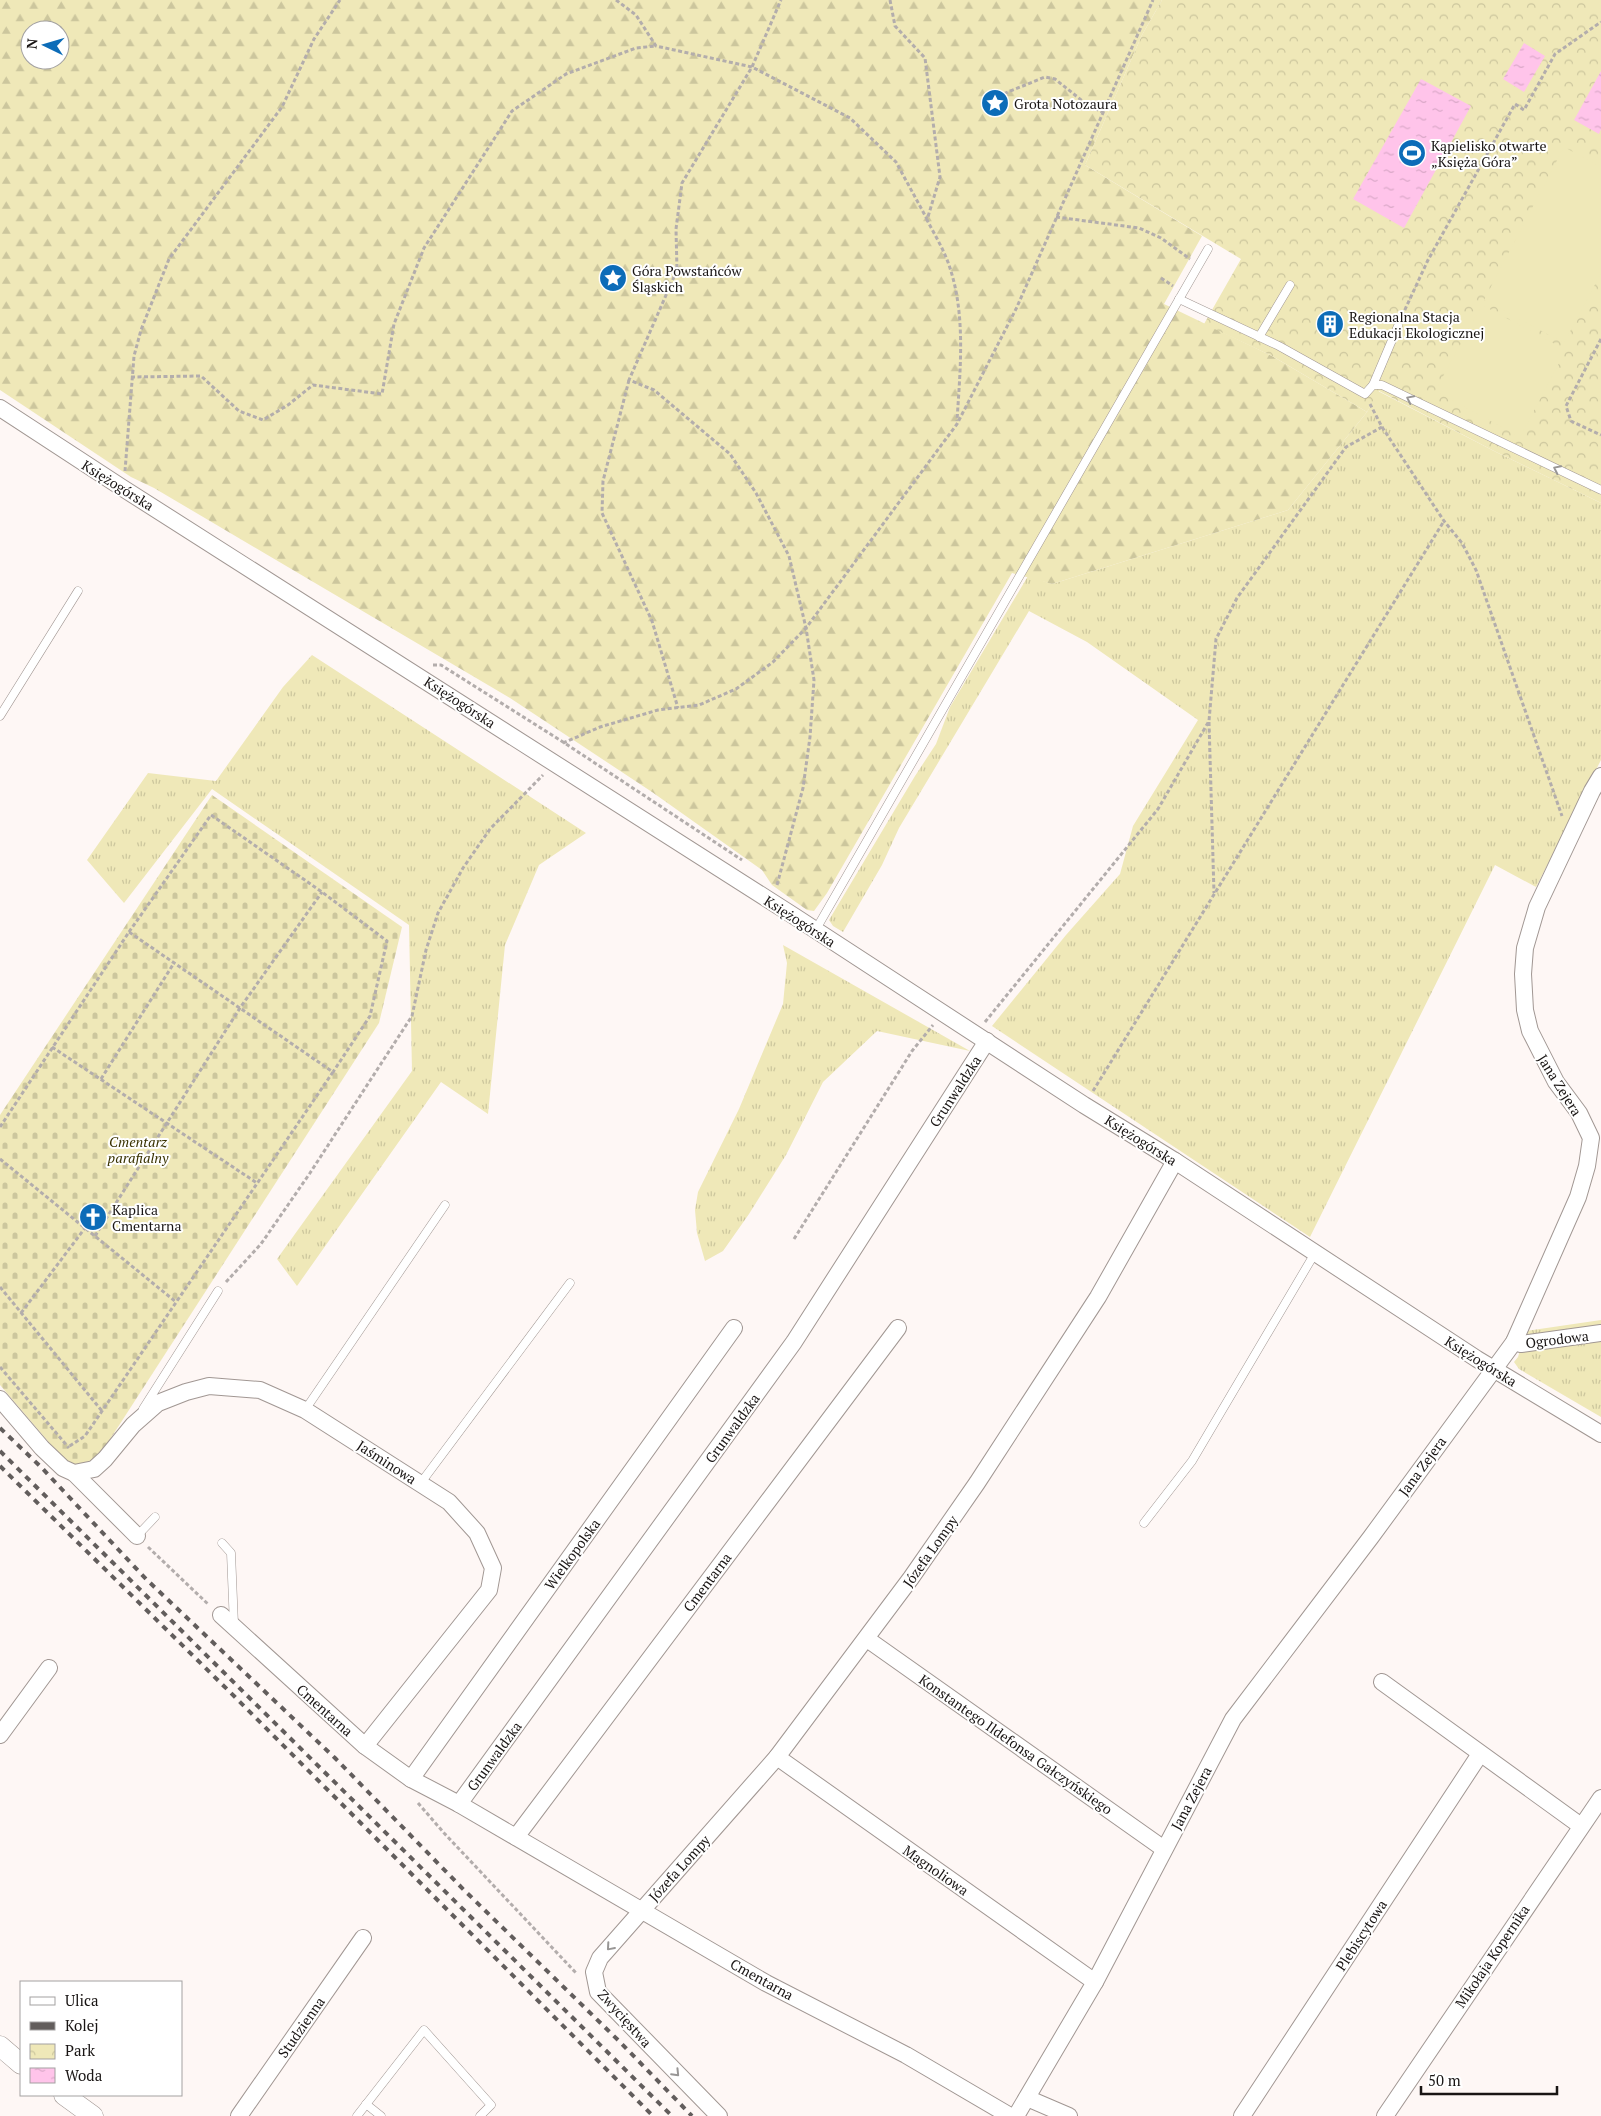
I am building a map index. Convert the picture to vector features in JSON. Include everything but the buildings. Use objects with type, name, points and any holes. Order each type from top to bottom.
[{"type":"street","name":"Księżogórska","points":[[0,408],[120,487],[554,763],[1084,1105],[1175,1161],[1494,1369],[1601,1434]]},
{"type":"street","name":"Jana Zejera","points":[[1016,2116],[1095,1982],[1233,1719],[1371,1537],[1514,1342],[1578,1197],[1590,1153],[1591,1138],[1586,1125],[1556,1082],[1534,1039],[1525,1010],[1523,990],[1525,948],[1537,907],[1601,776]]},
{"type":"street","name":"Grunwaldzka","points":[[460,1804],[794,1342],[982,1038]]},
{"type":"street","name":"Józefa Lompy","points":[[641,1910],[777,1757],[867,1639],[977,1483],[1098,1297],[1175,1161]]},
{"type":"street","name":"Wielkopolska","points":[[411,1779],[734,1328]]},
{"type":"street","name":"Cmentarna","points":[[516,1837],[898,1328]]},
{"type":"street","name":"Ogrodowa","points":[[1514,1342],[1521,1344],[1601,1333]]},
{"type":"street","name":"Jaśminowa","points":[[68,1470],[94,1470],[133,1425],[158,1403],[209,1386],[260,1390],[305,1410],[448,1502],[477,1533],[493,1568],[490,1590],[365,1746]]},
{"type":"street","points":[[0,1398],[42,1448],[68,1470],[137,1536]]},
{"type":"street","name":"Cmentarna","points":[[221,1615],[365,1746],[411,1779],[460,1804],[766,1983],[906,2056],[1010,2116]]},
{"type":"street","name":"Konstantego Ildefonsa Gałczyńskiego","points":[[867,1639],[1164,1849]]},
{"type":"street","points":[[0,1735],[49,1668]]},
{"type":"street","points":[[1382,1682],[1581,1826]]},
{"type":"street","name":"Plebiscytowa","points":[[1242,2116],[1480,1754]]},
{"type":"street","name":"Magnoliowa","points":[[777,1757],[1095,1982]]},
{"type":"street","name":"Mikołaja Kopernika","points":[[1385,2116],[1601,1798]]},
{"type":"street","name":"Zwycięstwa","points":[[641,1910],[600,1958],[594,1972],[598,1992],[719,2116]]},
{"type":"street","name":"Studzienna","points":[[238,2116],[363,1938]]},
{"type":"street","points":[[0,2046],[20,2063]]},
{"type":"street","points":[[65,2096],[93,2116]]},
{"type":"street","points":[[1027,2098],[1069,2116]]},
{"type":"lane","points":[[815,931],[1208,249]]},
{"type":"lane","points":[[1259,337],[1290,285]]},
{"type":"lane","points":[[1179,299],[1259,337],[1365,394],[1377,385],[1398,326]]},
{"type":"lane","points":[[1377,385],[1601,490]]},
{"type":"lane","points":[[0,716],[78,591]]},
{"type":"lane","points":[[305,1410],[445,1205]]},
{"type":"lane","points":[[1144,1524],[1192,1461],[1315,1253]]},
{"type":"lane","points":[[420,1484],[570,1283]]},
{"type":"lane","points":[[133,1425],[218,1291]]},
{"type":"lane","points":[[137,1536],[155,1517]]},
{"type":"lane","points":[[222,1543],[231,1552],[234,1627]]},
{"type":"lane","points":[[357,2116],[424,2030],[491,2105],[480,2116]]},
{"type":"lane","points":[[366,2104],[381,2116]]},
{"type":"path","points":[[124,476],[131,377],[141,330],[169,259],[282,107],[314,39],[340,0]]},
{"type":"path","points":[[616,0],[636,15],[656,46]]},
{"type":"path","points":[[678,708],[652,621],[602,513],[602,481],[629,380],[677,270],[676,228],[682,183],[752,66],[781,0]]},
{"type":"path","points":[[890,0],[895,26],[925,58],[940,176],[927,220]]},
{"type":"path","points":[[218,1291],[261,1244],[310,1174],[412,1016],[426,950],[438,913],[463,868],[490,829],[554,763],[563,742],[600,727],[658,710],[699,705],[736,689],[773,662],[806,628],[957,424],[1016,309],[1153,0]]},
{"type":"path","points":[[1398,326],[1428,260],[1515,104],[1524,110],[1555,54],[1601,22]]},
{"type":"path","points":[[131,377],[201,376],[239,411],[263,420],[288,406],[313,385],[382,394],[394,324],[424,248],[512,110],[566,74],[636,48],[656,46],[752,66],[850,118],[896,162],[950,268],[958,303],[961,355],[957,424]]},
{"type":"path","points":[[998,96],[1045,77],[1055,79],[1085,103],[1102,112]]},
{"type":"path","points":[[1056,217],[1139,228],[1161,238],[1198,265]]},
{"type":"path","points":[[1161,278],[1176,287]]},
{"type":"path","points":[[1601,339],[1566,406],[1571,421],[1601,435]]},
{"type":"path","points":[[629,380],[654,390],[730,454],[756,493],[789,556],[806,628],[814,680],[810,737],[803,788],[775,892],[770,902]]},
{"type":"path","points":[[1365,394],[1382,427],[1444,521],[1462,543],[1476,570],[1570,838]]},
{"type":"path","points":[[1214,894],[1209,721],[1216,639],[1237,598],[1346,447],[1382,427]]},
{"type":"path","points":[[1084,1105],[1444,521]]},
{"type":"path","points":[[441,665],[563,742],[744,862]]},
{"type":"path","points":[[982,1038],[1158,809],[1209,721]]},
{"type":"path","points":[[0,1127],[129,932],[211,815],[322,892],[387,941],[370,1016],[85,1436],[68,1447],[0,1367]]},
{"type":"path","points":[[94,1236],[240,1008],[322,892]]},
{"type":"path","points":[[129,932],[333,1072]]},
{"type":"path","points":[[101,1080],[174,963]]},
{"type":"path","points":[[794,1239],[912,1051],[943,1013]]},
{"type":"path","points":[[52,1048],[257,1183]]},
{"type":"path","points":[[0,1158],[176,1302]]},
{"type":"path","points":[[21,1313],[85,1228]]},
{"type":"path","points":[[0,1288],[102,1411]]},
{"type":"path","points":[[137,1536],[221,1615]]},
{"type":"path","points":[[415,1800],[578,1974]]},
{"type":"green space","points":[[0,0],[1162,0],[1142,35],[1085,165],[1202,236],[1164,304],[1272,356],[1367,412],[1288,510],[1052,584],[1012,573],[827,893],[814,911],[807,910],[772,885],[762,870],[652,792],[510,698],[154,488],[131,477],[0,390]]},
{"type":"green space","points":[[1162,0],[1601,0],[1601,503],[1496,452],[1379,391],[1367,412],[1272,356],[1204,324],[1241,259],[1085,165],[1142,35]]},
{"type":"green space","points":[[1564,147],[1601,167],[1601,273],[1564,343],[1484,300]]},
{"type":"green space","points":[[1482,305],[1566,350],[1520,437],[1435,391]]},
{"type":"green space","points":[[1378,391],[1496,452],[1601,503],[1601,760],[1536,887],[1495,865],[1310,1237],[992,1026],[1066,935],[1120,874],[1133,826],[1198,720],[1087,642],[1029,611],[899,828],[882,865],[843,932],[833,926],[829,920],[936,744],[950,707],[1028,576],[1052,584],[1288,510],[1367,412]]},
{"type":"green space","points":[[312,655],[586,833],[539,865],[505,945],[488,1114],[441,1082],[297,1286],[277,1259],[412,1071],[409,925],[212,789],[124,903],[87,860],[148,773],[216,781],[283,687]]},
{"type":"green space","name":"Cmentarz parafialny","points":[[212,795],[402,927],[379,1023],[96,1461],[69,1466],[0,1385],[0,1115]]},
{"type":"green space","points":[[783,945],[970,1051],[877,1031],[823,1082],[786,1155],[749,1214],[723,1251],[705,1261],[697,1233],[695,1210],[698,1192],[739,1109],[783,1004],[787,963]]},
{"type":"green space","points":[[1601,1320],[1601,1417],[1519,1369],[1514,1362],[1518,1357],[1526,1331]]},
{"type":"water","points":[[1524,43],[1545,56],[1524,92],[1503,79]]},
{"type":"water","points":[[1601,71],[1601,129],[1599,134],[1574,120]]},
{"type":"water","name":"Kąpielisko otwarte „Księża Góra”","points":[[1421,79],[1471,106],[1404,228],[1353,199]]},
{"type":"railway","points":[[0,1428],[41,1467],[146,1579],[335,1758],[464,1890],[620,2042],[692,2116]]},
{"type":"railway","points":[[0,1451],[672,2116]]},
{"type":"railway","points":[[0,1466],[235,1697],[653,2116]]},
{"type":"place","name":"Grota Notozaura","points":[[995,103]]},
{"type":"place","name":"Kąpielisko otwarte „Księża Góra”","points":[[1412,153]]},
{"type":"place","name":"Góra Powstańców Śląskich","points":[[613,278]]},
{"type":"place","name":"Regionalna Stacja Edukacji Ekologicznej","points":[[1330,324]]},
{"type":"place","name":"Kaplica Cmentarna","points":[[93,1217]]}]
